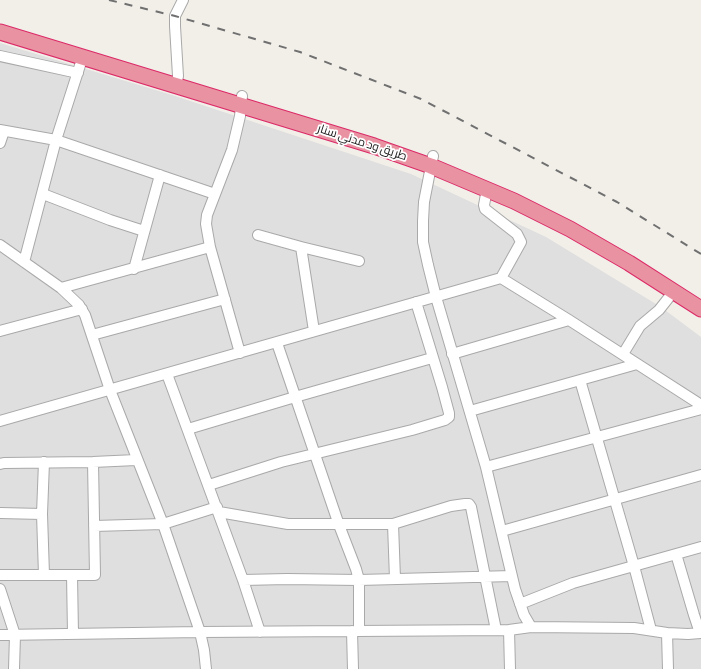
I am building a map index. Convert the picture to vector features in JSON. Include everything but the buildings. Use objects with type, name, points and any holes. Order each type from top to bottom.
[{"type":"highway","name":"طريق ود مدني سنار","points":[[0,22],[177,81]]},
{"type":"highway","name":"طريق ود مدني سنار","points":[[0,32],[241,100],[374,146],[432,161],[490,180],[553,210],[633,255],[701,298]]},
{"type":"highway","name":"طريق ود مدني سنار","points":[[432,161],[577,232],[701,309]]},
{"type":"street","points":[[177,81],[175,26],[176,16],[182,0]]},
{"type":"street","points":[[0,56],[78,73]]},
{"type":"street","points":[[24,262],[56,140],[83,56]]},
{"type":"street","points":[[240,353],[210,247],[206,224],[207,215],[232,150],[240,116],[241,100]]},
{"type":"street","points":[[0,143],[2,131],[56,140],[215,194]]},
{"type":"street","points":[[432,161],[424,202],[423,235],[428,265],[452,354],[486,467],[512,576],[520,604],[531,627]]},
{"type":"street","points":[[134,269],[160,175]]},
{"type":"street","points":[[0,421],[501,278],[521,242],[517,234],[485,210],[484,205],[487,189]]},
{"type":"street","points":[[43,194],[110,220],[144,231]]},
{"type":"street","points":[[258,234],[301,247],[359,261]]},
{"type":"street","points":[[0,245],[61,288],[82,309],[110,390],[162,524],[200,632],[206,669]]},
{"type":"street","points":[[61,288],[210,247]]},
{"type":"street","points":[[301,247],[314,331]]},
{"type":"street","points":[[501,278],[623,354],[701,405]]},
{"type":"street","points":[[623,354],[640,326],[659,310],[674,291]]},
{"type":"street","points":[[92,335],[225,299]]},
{"type":"street","points":[[209,485],[282,462],[412,430],[449,418],[449,412],[416,302]]},
{"type":"street","points":[[0,331],[82,309]]},
{"type":"street","points":[[452,354],[569,320]]},
{"type":"street","points":[[277,343],[359,580],[353,669]]},
{"type":"street","points":[[188,429],[432,358]]},
{"type":"street","points":[[470,411],[637,364]]},
{"type":"street","points":[[167,374],[218,509],[260,632]]},
{"type":"street","points":[[580,380],[651,630]]},
{"type":"street","points":[[486,467],[701,409]]},
{"type":"street","points":[[0,464],[136,460]]},
{"type":"street","points":[[44,462],[42,514],[44,575]]},
{"type":"street","points":[[0,575],[95,575],[93,462]]},
{"type":"street","points":[[502,531],[701,475]]},
{"type":"street","points":[[94,526],[162,524],[218,509],[288,524],[393,524],[451,506],[469,504],[471,507],[496,630]]},
{"type":"street","points":[[0,513],[42,514]]},
{"type":"street","points":[[393,524],[395,579]]},
{"type":"street","points":[[520,604],[573,583],[701,547]]},
{"type":"street","points":[[0,635],[509,630],[531,627],[616,627],[667,633],[701,633],[676,554]]},
{"type":"street","points":[[72,575],[73,634]]},
{"type":"street","points":[[243,580],[287,578],[359,580],[512,576]]},
{"type":"street","points":[[0,589],[15,635],[14,669]]},
{"type":"street","points":[[509,630],[510,669]]},
{"type":"street","points":[[667,633],[668,669]]},
{"type":"shaded area","points":[[0,43],[172,95],[411,174],[546,237],[661,307],[701,337],[701,669],[0,669]]},
{"type":"railway","points":[[109,0],[175,16],[300,52],[421,99],[617,202],[701,254]]}]
